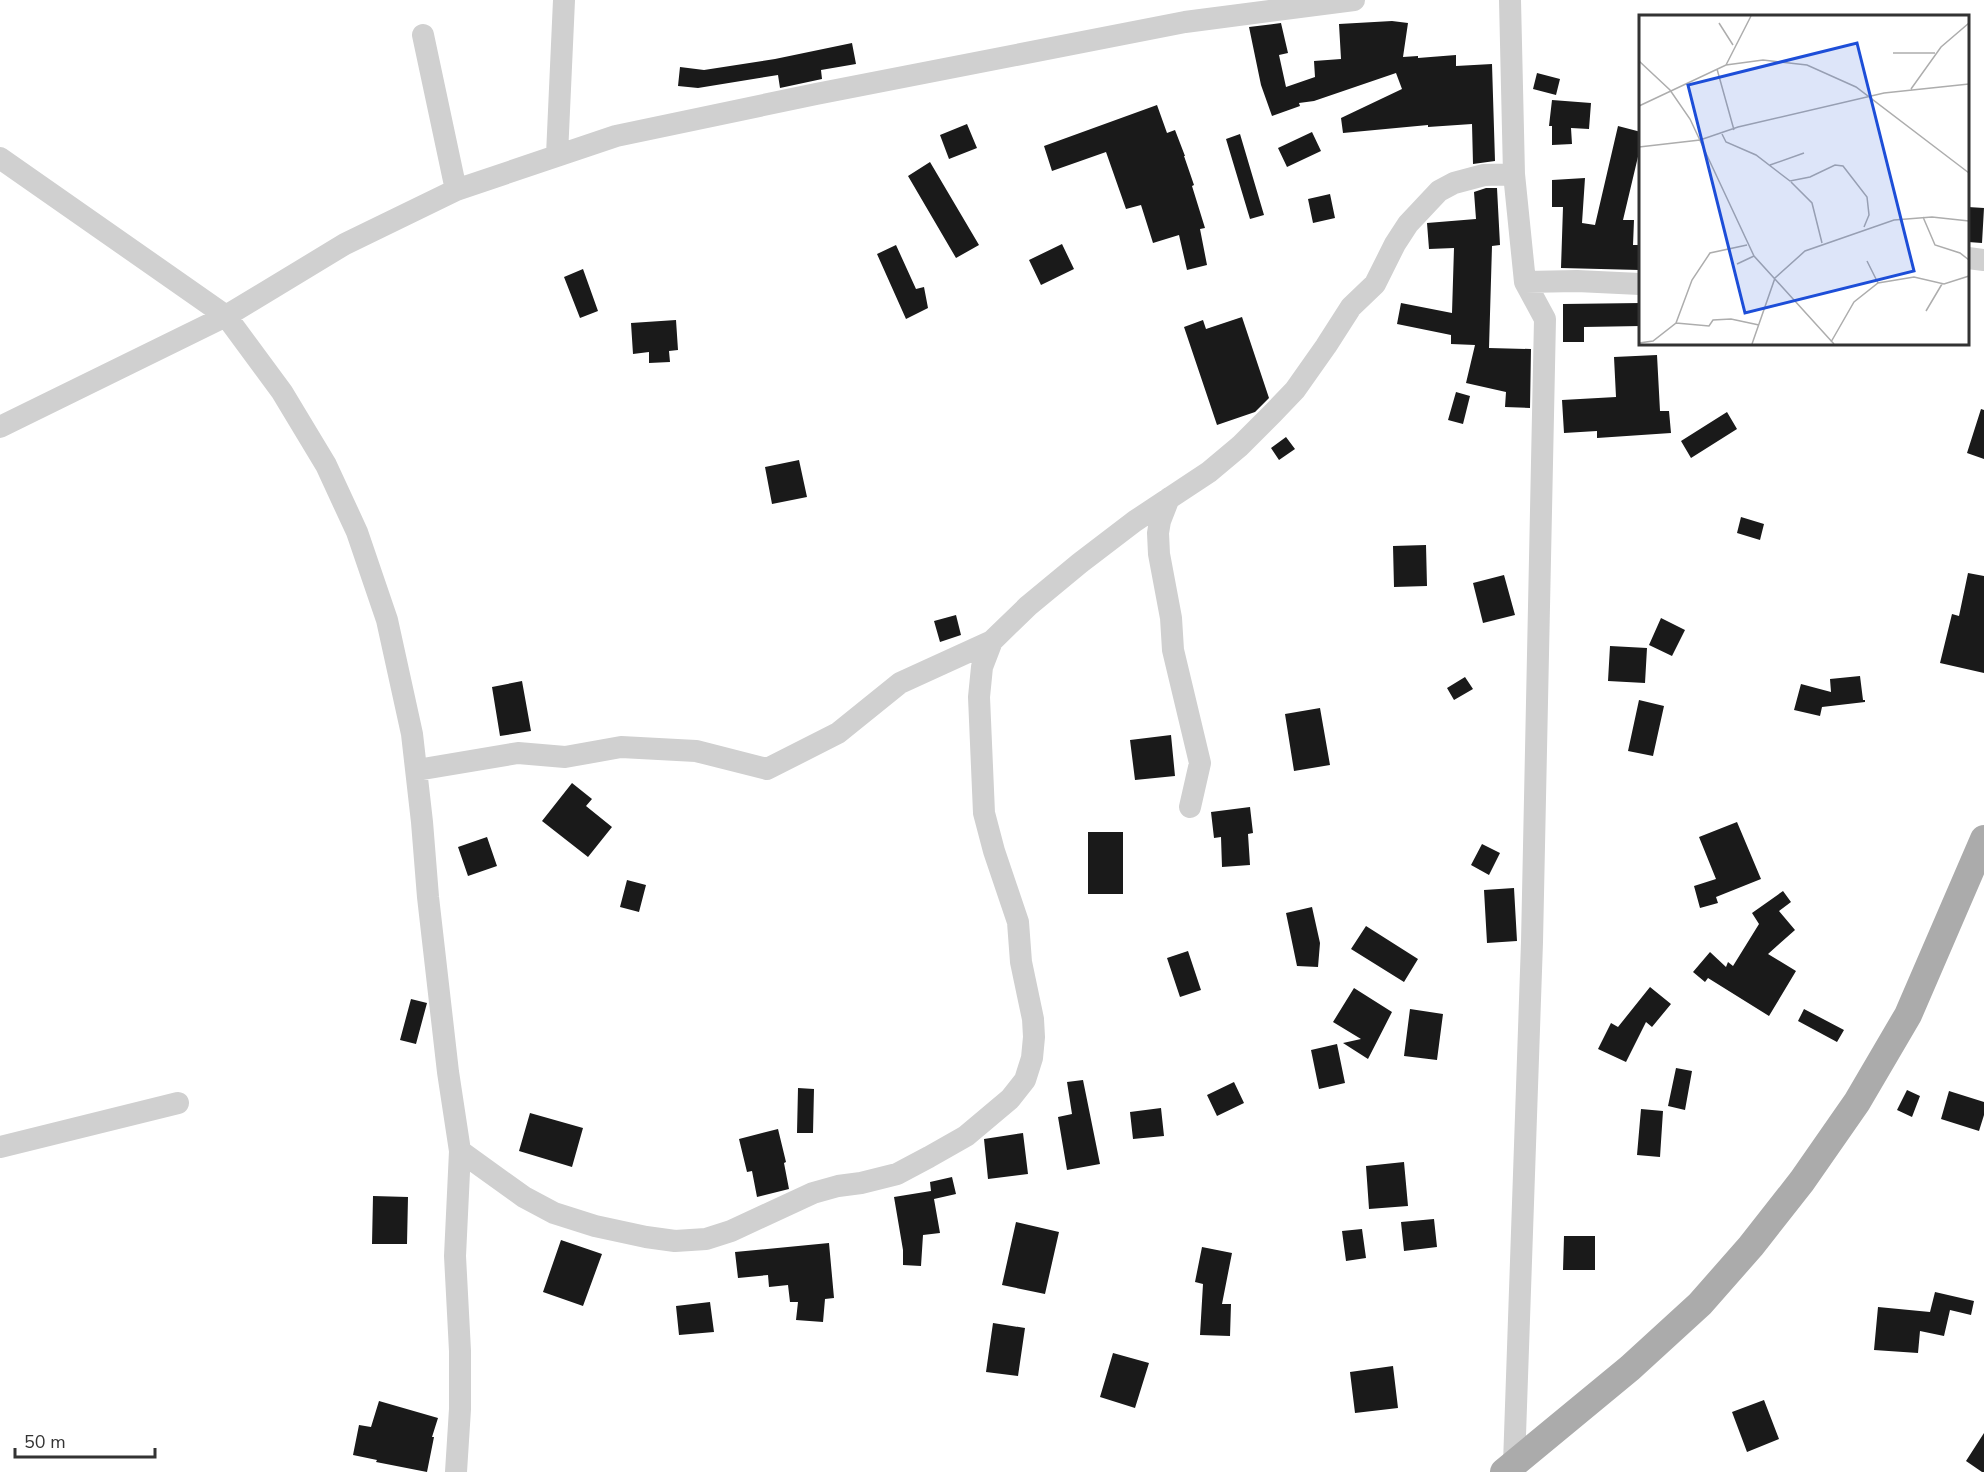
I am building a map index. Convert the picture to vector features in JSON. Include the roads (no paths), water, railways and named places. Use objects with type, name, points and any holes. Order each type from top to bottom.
[{"type":"main road","points":[[1511,1469],[1630,1368],[1700,1304],[1751,1246],[1802,1181],[1857,1102],[1908,1014],[1984,839]]},
{"type":"street","points":[[557,155],[564,0]]},
{"type":"street","points":[[0,427],[226,316],[345,244],[456,190],[616,136],[1173,24],[1354,0]]},
{"type":"street","points":[[1510,0],[1514,174],[1525,282],[1545,319],[1531,954],[1511,1469]]},
{"type":"street","points":[[423,35],[456,190]]},
{"type":"street","points":[[0,158],[226,316],[287,401],[326,465],[357,532],[387,620],[412,734],[448,1072],[460,1151],[455,1256],[460,1352],[460,1409],[456,1472]]},
{"type":"street","points":[[417,771],[518,753],[565,757],[621,747],[696,751],[768,769],[838,733],[900,683],[992,641],[1028,606],[1080,563],[1168,498],[1209,472],[1240,446],[1295,390],[1351,307],[1375,284],[1408,224],[1439,191],[1454,183],[1484,175],[1514,174]]},
{"type":"street","points":[[1969,258],[1984,260]]},
{"type":"street","points":[[1525,282],[1577,281],[1639,284]]},
{"type":"street","points":[[1168,498],[1160,521],[1159,554],[1171,618],[1173,650],[1200,763],[1190,807]]},
{"type":"street","points":[[460,1151],[524,1197],[554,1213],[595,1226],[646,1237],[675,1241],[706,1239],[731,1231],[813,1193],[897,1173],[966,1136],[1010,1099],[1025,1080],[1032,1058],[1034,1037],[1033,1019],[1021,962],[1018,922],[984,813],[979,697],[982,667],[992,641]]},
{"type":"street","points":[[0,1147],[178,1103]]}]
